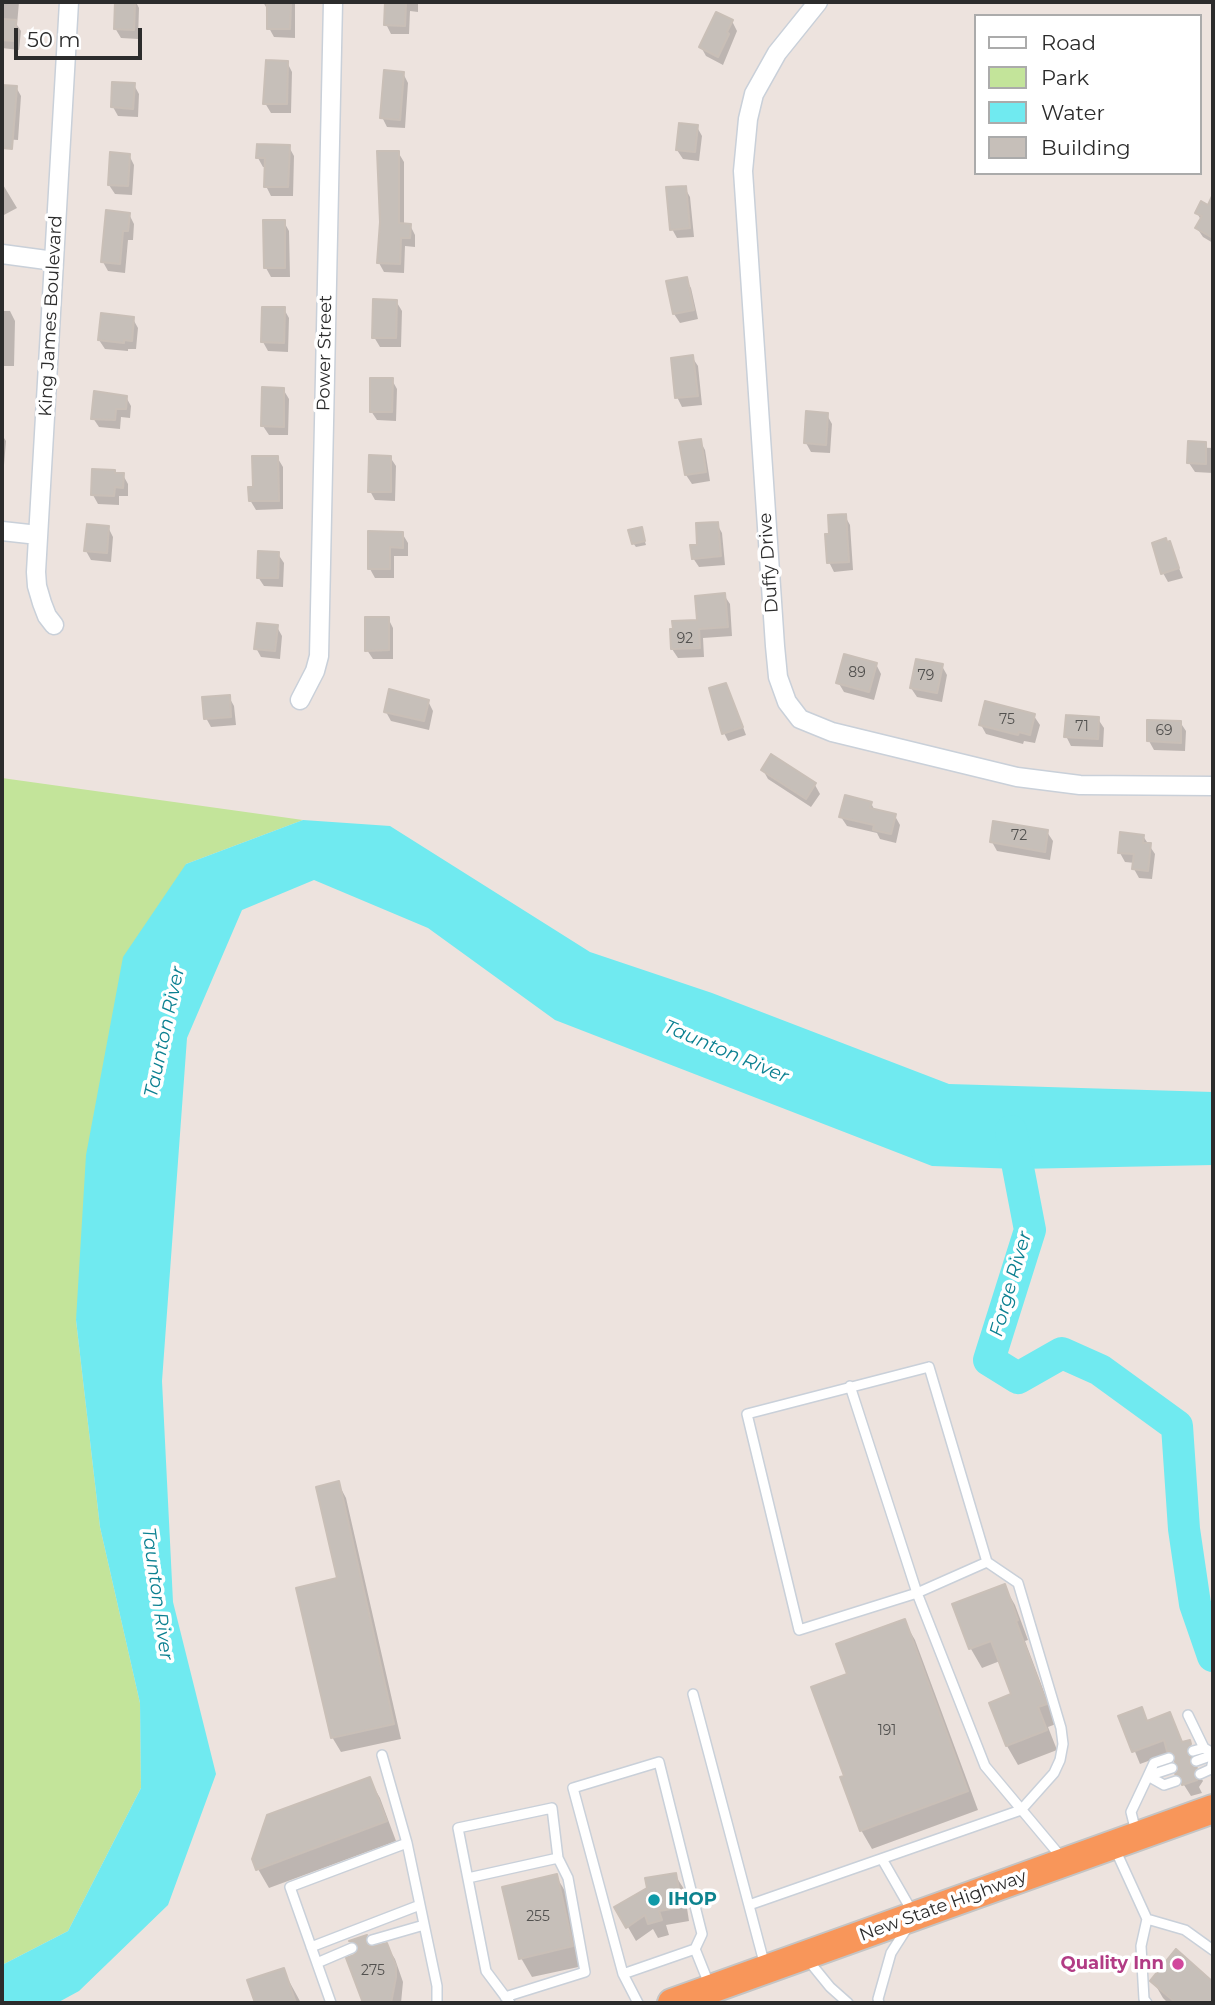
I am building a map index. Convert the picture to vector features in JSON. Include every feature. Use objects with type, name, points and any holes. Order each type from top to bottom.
[{"type":"highway","name":"New State Highway","points":[[672,2003],[1213,1809]]},
{"type":"street","name":"King James Boulevard","points":[[54,625],[47,616],[37,586],[38,536],[69,2]]},
{"type":"street","name":"Power Street","points":[[300,700],[316,671],[319,656],[333,2]]},
{"type":"street","name":"Duffy Drive","points":[[818,2],[777,53],[754,94],[748,119],[743,171],[775,646],[778,677],[787,702],[800,719],[832,732],[1017,777],[1080,785],[1213,786]]},
{"type":"street","points":[[2,254],[54,261]]},
{"type":"street","points":[[2,531],[38,536]]},
{"type":"lane","points":[[749,1905],[1021,1810],[1054,1773],[1063,1744],[1061,1728],[1018,1583],[986,1562],[929,1367],[747,1414],[799,1630],[917,1593],[986,1562]]},
{"type":"lane","points":[[850,1386],[917,1593],[985,1766],[1066,1862]]},
{"type":"lane","points":[[693,1694],[766,1970]]},
{"type":"lane","points":[[1188,1715],[1204,1748],[1213,1754]]},
{"type":"lane","points":[[1204,1748],[1195,1756],[1213,1754]]},
{"type":"lane","points":[[382,1755],[407,1843],[437,1986],[438,2003]]},
{"type":"lane","points":[[1200,1774],[1212,1769],[1213,1761]]},
{"type":"lane","points":[[623,1973],[695,1949],[702,1934],[659,1762],[573,1788],[623,1973],[638,2003]]},
{"type":"lane","points":[[1147,2003],[1144,1999],[1141,1946],[1147,1919],[1125,1840],[1131,1812],[1148,1776],[1171,1763]]},
{"type":"lane","points":[[1148,1776],[1164,1785],[1176,1781]]},
{"type":"lane","points":[[552,1808],[558,1858],[568,1878],[585,1972],[507,2000],[486,1971],[458,1828],[552,1808]]},
{"type":"lane","points":[[331,2003],[290,1887],[407,1843]]},
{"type":"lane","points":[[468,1878],[558,1858]]},
{"type":"lane","points":[[879,2003],[891,1953],[915,1916],[882,1859]]},
{"type":"lane","points":[[311,1947],[420,1905]]},
{"type":"lane","points":[[1147,1919],[1185,1930],[1213,1950]]},
{"type":"lane","points":[[372,1940],[424,1924]]},
{"type":"lane","points":[[317,1963],[352,1948]]},
{"type":"lane","points":[[695,1949],[711,1989]]},
{"type":"lane","points":[[805,1956],[830,1987],[848,2003]]},
{"type":"green space","points":[[2,778],[303,820],[186,864],[76,1320],[100,1527],[140,1703],[141,1788],[68,1931],[2,1965]]},
{"type":"water","name":"Taunton River","points":[[303,820],[390,826],[590,952],[712,993],[949,1084],[1213,1092],[1213,1165],[1018,1169],[932,1166],[555,1020],[428,928],[314,880],[242,910],[187,1038],[162,1381],[173,1602],[216,1774],[168,1905],[79,1991],[57,2003],[2,2003],[2,1965],[68,1931],[141,1788],[140,1703],[100,1527],[76,1320],[86,1155],[123,957],[186,864]]},
{"type":"building","points":[[115,2],[135,2],[134,30],[114,29]]},
{"type":"building","points":[[267,2],[291,2],[290,29],[267,29]]},
{"type":"building","points":[[385,2],[406,2],[405,26],[384,25]]},
{"type":"building","points":[[716,12],[733,20],[718,57],[699,47]]},
{"type":"building","points":[[2,19],[16,20],[15,41],[2,40]]},
{"type":"building","points":[[266,60],[288,61],[287,104],[263,104]]},
{"type":"building","points":[[384,70],[404,72],[400,120],[380,118]]},
{"type":"building","points":[[112,82],[135,83],[133,109],[111,107]]},
{"type":"building","points":[[2,85],[17,86],[12,149],[2,148]]},
{"type":"building","points":[[679,123],[698,125],[695,152],[676,150]]},
{"type":"building","points":[[257,144],[290,145],[288,187],[264,187],[265,158],[256,158]]},
{"type":"building","points":[[377,151],[399,151],[399,223],[411,224],[410,238],[401,238],[400,264],[377,263],[380,222]]},
{"type":"building","points":[[110,152],[130,154],[128,186],[108,185]]},
{"type":"building","points":[[686,186],[690,228],[670,230],[666,187]]},
{"type":"building","points":[[1213,194],[1213,238],[1195,228],[1202,216],[1195,213],[1201,201],[1208,205]]},
{"type":"building","points":[[106,210],[130,213],[128,231],[123,231],[120,264],[101,262]]},
{"type":"building","points":[[263,220],[285,220],[285,268],[264,268]]},
{"type":"building","points":[[687,277],[694,310],[673,314],[666,281]]},
{"type":"building","points":[[373,299],[397,300],[396,338],[372,338]]},
{"type":"building","points":[[262,307],[285,307],[284,343],[261,342]]},
{"type":"building","points":[[101,313],[134,317],[132,341],[124,340],[124,343],[98,340]]},
{"type":"building","points":[[693,355],[698,396],[675,398],[671,358]]},
{"type":"building","points":[[370,378],[393,378],[392,412],[370,412]]},
{"type":"building","points":[[262,387],[284,388],[284,427],[261,426]]},
{"type":"building","points":[[94,391],[127,396],[126,409],[116,409],[115,420],[91,419]]},
{"type":"building","points":[[806,411],[828,413],[826,445],[804,443]]},
{"type":"building","points":[[701,439],[706,472],[685,475],[679,442]]},
{"type":"building","points":[[1188,441],[1206,442],[1206,464],[1187,463]]},
{"type":"building","points":[[369,455],[391,456],[391,492],[368,492]]},
{"type":"building","points":[[252,456],[278,456],[279,501],[249,501],[248,487],[253,487]]},
{"type":"building","points":[[92,469],[124,473],[123,488],[115,487],[114,496],[91,495]]},
{"type":"building","points":[[846,514],[849,562],[827,563],[825,534],[829,534],[828,515]]},
{"type":"building","points":[[718,522],[721,556],[692,559],[690,545],[697,545],[696,523]]},
{"type":"building","points":[[87,524],[109,526],[107,553],[84,551]]},
{"type":"building","points":[[642,527],[645,541],[632,544],[628,530]]},
{"type":"building","points":[[368,531],[403,532],[403,548],[390,547],[390,569],[368,569]]},
{"type":"building","points":[[1166,538],[1167,542],[1170,541],[1179,568],[1161,574],[1152,543]]},
{"type":"building","points":[[258,551],[279,552],[278,578],[257,578]]},
{"type":"building","points":[[725,593],[728,627],[699,629],[700,648],[671,649],[672,621],[697,620],[695,596]]},
{"type":"building","points":[[365,617],[389,617],[389,650],[365,651]]},
{"type":"building","points":[[257,623],[278,625],[275,651],[254,649]]},
{"type":"building","points":[[844,654],[877,663],[869,692],[836,683]]},
{"type":"building","points":[[916,659],[943,664],[937,693],[910,688]]},
{"type":"building","points":[[726,683],[743,727],[722,734],[709,688]]},
{"type":"building","points":[[389,689],[429,700],[424,721],[384,712]]},
{"type":"building","points":[[230,695],[231,717],[204,719],[202,697]]},
{"type":"building","points":[[985,701],[1035,714],[1030,735],[1019,732],[1018,735],[979,725]]},
{"type":"building","points":[[1066,715],[1099,717],[1098,739],[1064,737]]},
{"type":"building","points":[[1147,720],[1181,721],[1181,743],[1147,741]]},
{"type":"building","points":[[771,754],[816,783],[806,799],[761,770]]},
{"type":"building","points":[[845,795],[872,802],[870,808],[896,814],[891,834],[873,830],[874,825],[839,817]]},
{"type":"building","points":[[993,821],[1048,830],[1045,852],[990,842]]},
{"type":"building","points":[[1120,832],[1144,835],[1143,843],[1151,843],[1148,871],[1132,869],[1134,854],[1118,853]]},
{"type":"building","points":[[339,1481],[394,1724],[331,1738],[296,1588],[337,1578],[316,1487]]},
{"type":"building","points":[[1005,1584],[1047,1704],[1038,1707],[1047,1730],[1006,1746],[989,1703],[1011,1694],[991,1641],[969,1649],[952,1604]]},
{"type":"building","points":[[905,1619],[968,1791],[860,1831],[840,1777],[844,1776],[811,1687],[847,1674],[836,1644]]},
{"type":"building","points":[[1142,1707],[1147,1721],[1170,1712],[1182,1742],[1190,1740],[1191,1744],[1186,1752],[1190,1757],[1190,1764],[1197,1768],[1193,1774],[1197,1780],[1182,1785],[1182,1778],[1175,1774],[1179,1769],[1175,1755],[1167,1751],[1164,1740],[1132,1752],[1118,1716]]},
{"type":"building","points":[[370,1777],[387,1821],[256,1870],[252,1859],[267,1815]]},
{"type":"building","name":"IHOP","points":[[676,1873],[682,1907],[659,1911],[662,1920],[648,1924],[645,1915],[626,1928],[614,1907],[647,1888],[645,1878]]},
{"type":"building","points":[[557,1874],[573,1946],[519,1959],[502,1887]]},
{"type":"building","points":[[367,1935],[365,1941],[370,1947],[387,1943],[396,1966],[391,2003],[363,2003],[346,1958],[359,1950],[357,1943],[349,1941]]},
{"type":"building","name":"Quality Inn","points":[[1176,1949],[1213,1982],[1213,2003],[1176,2003],[1150,1981]]},
{"type":"building","points":[[284,1968],[296,2003],[255,2003],[247,1980]]},
{"type":"waterway","name":"Forge River","points":[[1011,1131],[1030,1230],[989,1360],[1018,1378],[1062,1353],[1100,1370],[1177,1426],[1184,1529],[1195,1604],[1213,1656]]},
{"type":"place","name":"IHOP","points":[[654,1900]]},
{"type":"place","name":"Quality Inn","points":[[1178,1964]]}]
